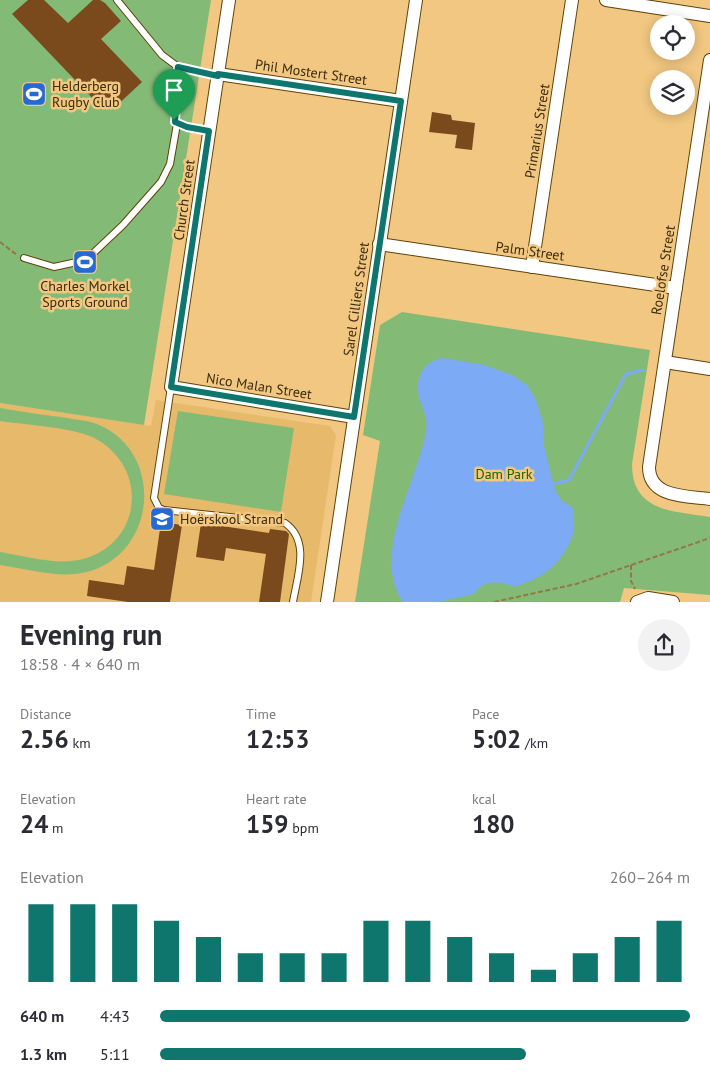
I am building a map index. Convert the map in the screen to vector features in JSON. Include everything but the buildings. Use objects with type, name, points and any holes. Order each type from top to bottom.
[{"type":"street","name":"Church Street","points":[[172,381],[229,0]]},
{"type":"street","name":"Sarel Cilliers Street","points":[[327,602],[416,0]]},
{"type":"street","name":"Primarius Street","points":[[532,267],[572,0]]},
{"type":"street","points":[[606,0],[710,16]]},
{"type":"street","name":"Roelofse Street","points":[[710,60],[649,467],[654,484],[665,492],[710,499]]},
{"type":"street","name":"Phil Mostert Street","points":[[218,75],[401,101]]},
{"type":"street","name":"Palm Street","points":[[379,244],[676,288]]},
{"type":"street","points":[[665,362],[710,369]]},
{"type":"street","name":"Nico Malan Street","points":[[172,381],[354,417]]},
{"type":"street","points":[[637,602],[648,598],[674,602]]},
{"type":"lane","points":[[117,0],[162,54],[178,67],[218,75]]},
{"type":"lane","points":[[24,258],[54,267],[86,260],[124,225],[160,182],[170,164],[177,124],[174,120],[178,67]]},
{"type":"lane","points":[[177,124],[209,131]]},
{"type":"lane","points":[[172,381],[154,498],[156,504],[164,510],[285,523],[295,533],[301,552],[293,602]]},
{"type":"path","points":[[0,242],[24,258]]},
{"type":"path","points":[[494,602],[576,584],[710,538]]},
{"type":"path","points":[[631,565],[631,581],[637,602]]},
{"type":"shaded area","name":"Hoërskool Strand","points":[[156,400],[330,426],[336,435],[311,602],[0,602],[0,403],[151,426]]},
{"type":"green space","name":"Charles Morkel Sports Ground","points":[[0,0],[211,0],[144,425],[0,403]]},
{"type":"green space","name":"Dam Park","points":[[402,312],[650,350],[632,464],[634,480],[639,492],[657,506],[682,513],[710,517],[710,595],[624,588],[620,602],[355,602],[380,441],[363,435],[380,325]]},
{"type":"green space","points":[[0,408],[94,423],[117,436],[133,454],[142,476],[144,500],[140,523],[128,544],[111,561],[87,572],[77,574],[44,573],[0,565],[0,552],[42,560],[73,561],[83,559],[103,550],[118,537],[127,521],[132,503],[131,484],[124,466],[112,451],[94,438],[74,431],[0,421]]},
{"type":"green space","points":[[178,411],[294,428],[281,512],[164,494]]},
{"type":"water","points":[[443,358],[484,365],[512,375],[527,385],[536,400],[543,423],[544,446],[555,490],[561,500],[573,508],[574,532],[557,562],[535,579],[514,587],[503,583],[487,584],[478,589],[474,594],[438,602],[403,602],[394,583],[392,562],[399,517],[426,431],[425,416],[418,388],[419,381],[428,364]]},
{"type":"waterway","points":[[553,484],[569,480],[626,374],[643,370]]},
{"type":"place","name":"Helderberg Rugby Club","points":[[34,94]]},
{"type":"place","name":"Charles Morkel Sports Ground","points":[[85,262]]},
{"type":"place","name":"Hoërskool Strand","points":[[162,519]]},
{"type":"route","points":[[178,67],[198,73],[218,76],[218,74],[401,101],[354,417],[171,387],[209,131],[177,124],[174,120],[178,67]]}]
